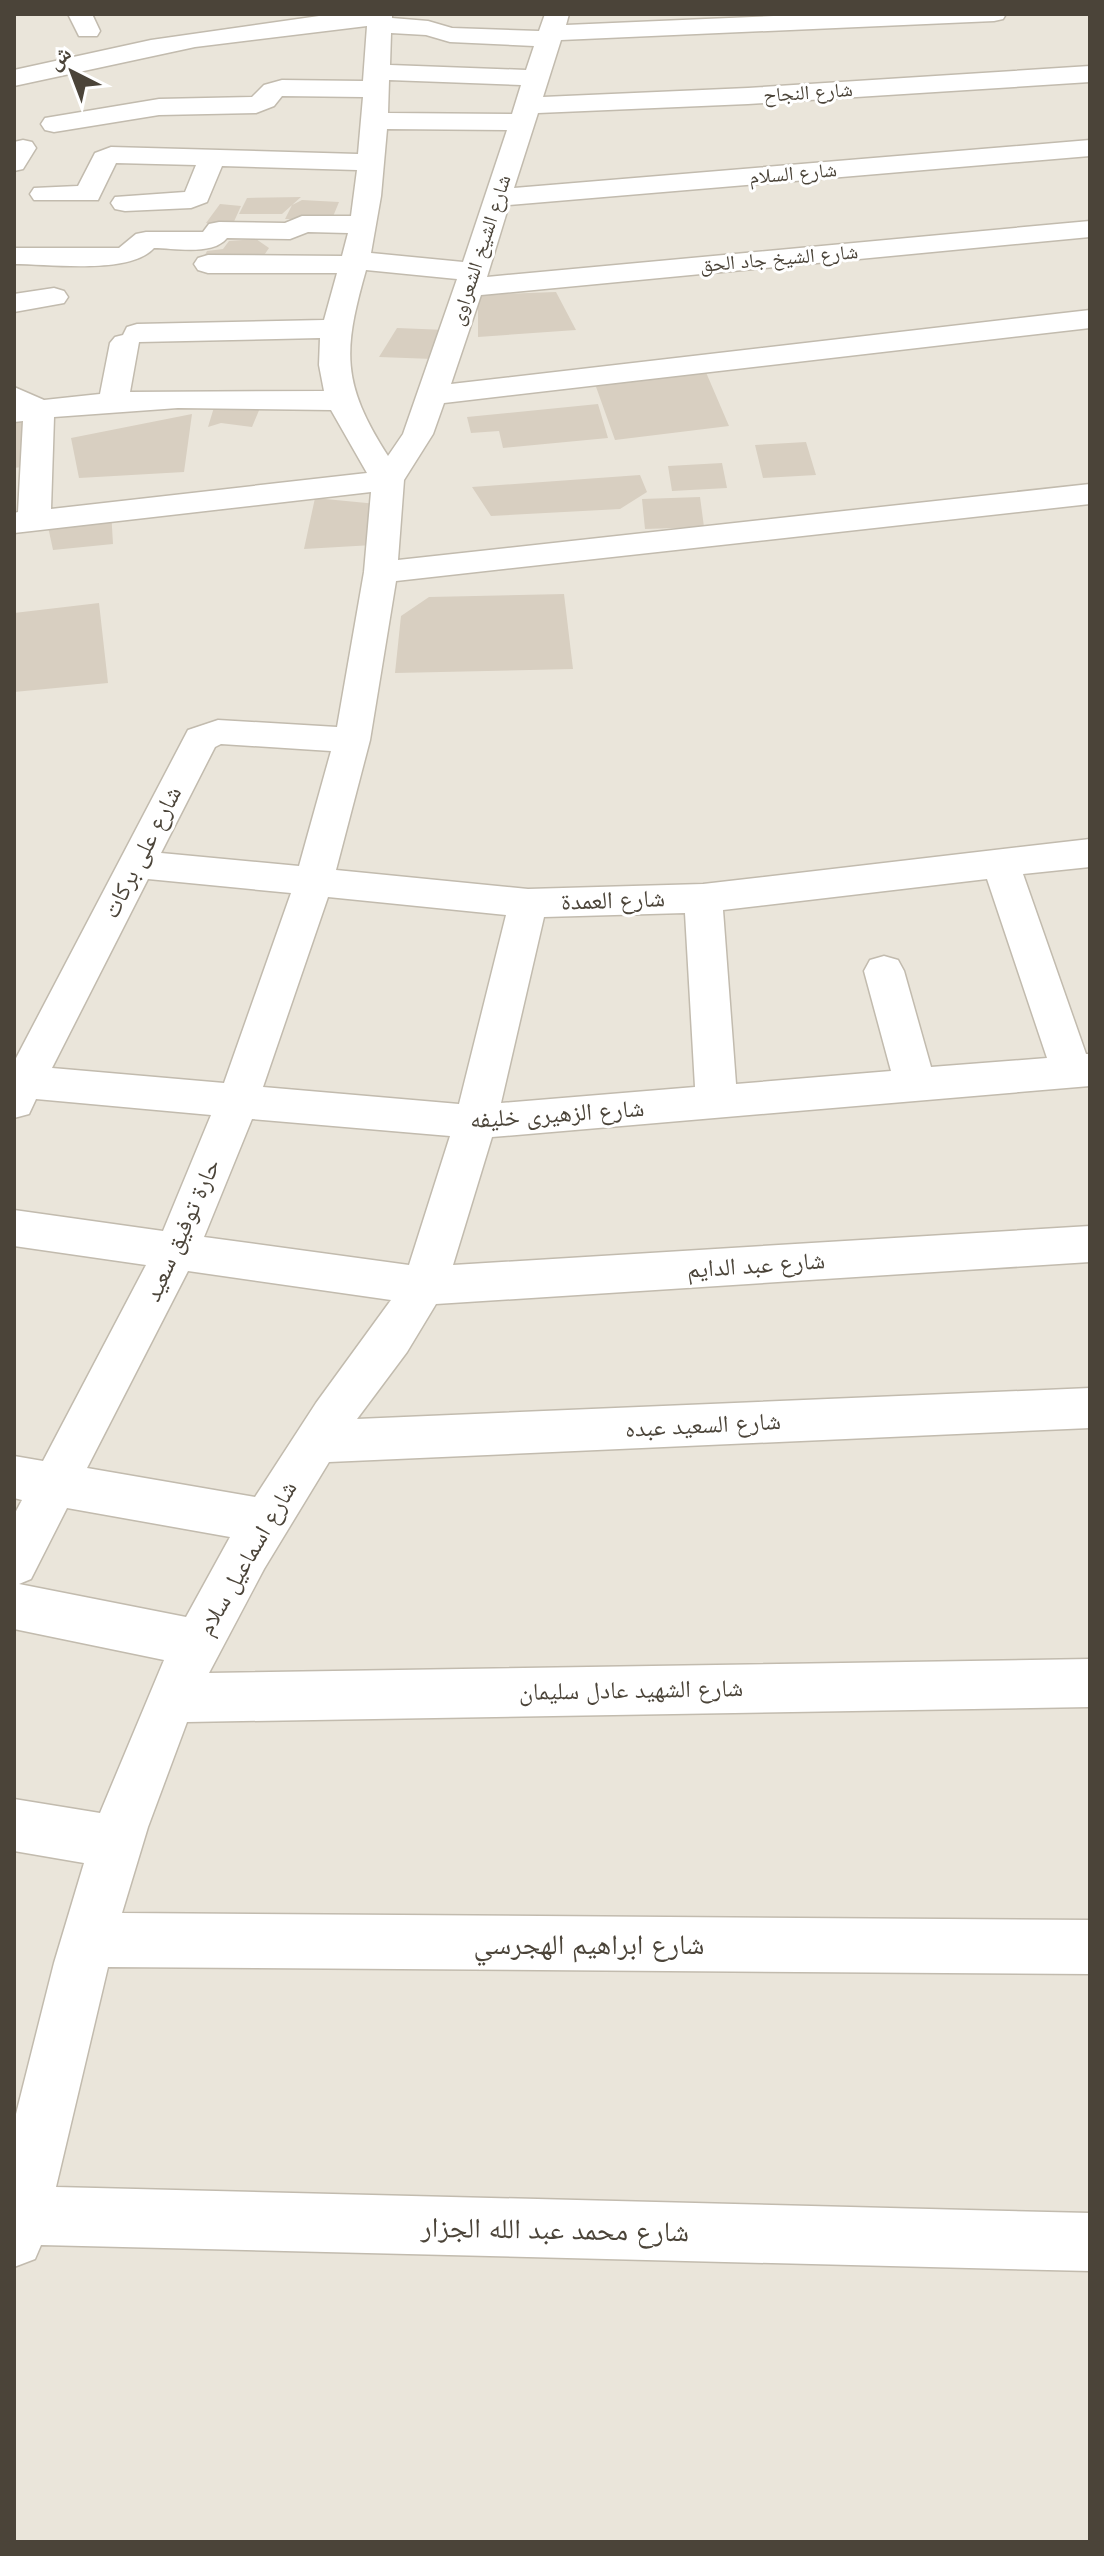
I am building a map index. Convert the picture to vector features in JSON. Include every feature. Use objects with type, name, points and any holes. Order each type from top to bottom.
[{"type":"street","points":[[14,78],[203,36],[379,18],[443,33],[479,21],[553,26],[994,14]]},
{"type":"street","points":[[342,401],[205,413],[113,403],[22,406],[24,521],[388,480],[357,432],[342,401],[334,364],[335,329],[356,263],[381,155],[374,121],[379,18]]},
{"type":"street","name":"شارع الشيخ الشعراوى","points":[[388,480],[418,434],[472,280],[553,26]]},
{"type":"street","points":[[434,74],[443,33]]},
{"type":"street","points":[[54,124],[159,107],[256,105],[265,101],[273,90],[282,88],[434,74],[536,78]]},
{"type":"street","name":"شارع النجاح","points":[[374,121],[524,114],[1090,74]]},
{"type":"street","name":"شارع السلام","points":[[497,198],[1090,148]]},
{"type":"street","points":[[44,194],[88,194],[105,157],[381,155]]},
{"type":"street","points":[[136,156],[124,195],[191,200],[197,196],[212,158]]},
{"type":"street","points":[[14,256],[122,256],[136,251],[146,240],[207,240],[212,239],[219,230],[290,231],[302,224],[363,225]]},
{"type":"street","name":"شارع الشيخ جاد الحق","points":[[208,264],[356,263],[472,280],[1090,229]]},
{"type":"street","points":[[14,303],[54,297]]},
{"type":"street","points":[[431,395],[1090,319]]},
{"type":"street","points":[[113,403],[131,338],[335,329]]},
{"type":"street","name":"حارة توفيق سعيد","points":[[14,1563],[35,1480],[176,1251],[238,1101],[314,882],[352,740],[381,572],[388,480]]},
{"type":"street","points":[[381,572],[1090,494]]},
{"type":"street","name":"شارع على بركات","points":[[19,1092],[197,743],[218,732],[352,740]]},
{"type":"street","name":"شارع العمدة","points":[[135,864],[528,903],[703,898],[1090,853]]},
{"type":"street","points":[[1001,864],[1081,1071]]},
{"type":"street","points":[[703,898],[717,1102]]},
{"type":"street","name":"شارع اسماعيل سلام","points":[[17,2227],[88,1940],[117,1842],[172,1698],[198,1643],[267,1521],[316,1442],[400,1324],[423,1286],[477,1122],[528,903]]},
{"type":"street","points":[[884,971],[915,1085]]},
{"type":"street","name":"شارع الزهيرى خليفه","points":[[19,1092],[238,1101],[477,1122],[1081,1071]]},
{"type":"street","name":"شارع عبد الدايم","points":[[14,1228],[423,1286],[1090,1244]]},
{"type":"street","name":"شارع السعيد عبده","points":[[316,1442],[1090,1408]]},
{"type":"street","points":[[35,1480],[267,1521]]},
{"type":"street","points":[[14,1606],[198,1643]]},
{"type":"street","name":"شارع الشهيد عادل سليمان","points":[[172,1698],[1090,1683]]},
{"type":"street","points":[[14,1825],[117,1842]]},
{"type":"street","name":"شارع ابراهيم الهجرسي","points":[[88,1940],[1090,1947]]},
{"type":"street","name":"شارع محمد عبد الله الجزار","points":[[17,2227],[1090,2242]]},
{"type":"shaded area","points":[[14,14],[1090,14],[1090,2542],[14,2542]]},
{"type":"building","points":[[301,197],[282,214],[239,214],[247,198]]},
{"type":"building","points":[[302,200],[339,202],[332,219],[285,219],[292,205]]},
{"type":"building","points":[[220,204],[241,206],[232,226],[206,223]]},
{"type":"building","points":[[256,239],[269,248],[254,270],[197,270],[207,251],[223,249],[229,241]]},
{"type":"building","points":[[556,292],[576,330],[478,337],[478,295]]},
{"type":"building","points":[[397,328],[446,330],[433,359],[379,357]]},
{"type":"building","points":[[705,370],[729,426],[615,440],[595,384]]},
{"type":"building","points":[[215,404],[260,408],[252,427],[221,423],[208,427]]},
{"type":"building","points":[[598,404],[608,438],[503,448],[499,431],[471,433],[467,417]]},
{"type":"building","points":[[192,414],[184,472],[79,478],[71,438]]},
{"type":"building","points":[[25,421],[30,466],[14,468],[14,422]]},
{"type":"building","points":[[806,442],[816,475],[763,478],[755,445]]},
{"type":"building","points":[[722,463],[727,488],[672,491],[668,466]]},
{"type":"building","points":[[640,475],[647,492],[620,509],[491,516],[472,487]]},
{"type":"building","points":[[700,497],[704,527],[645,529],[642,499]]},
{"type":"building","points":[[315,498],[377,504],[373,545],[304,549]]},
{"type":"building","points":[[111,510],[113,544],[53,550],[47,522]]},
{"type":"building","points":[[564,594],[573,669],[395,673],[401,616],[429,597]]},
{"type":"building","points":[[99,603],[108,683],[14,692],[14,613]]}]
